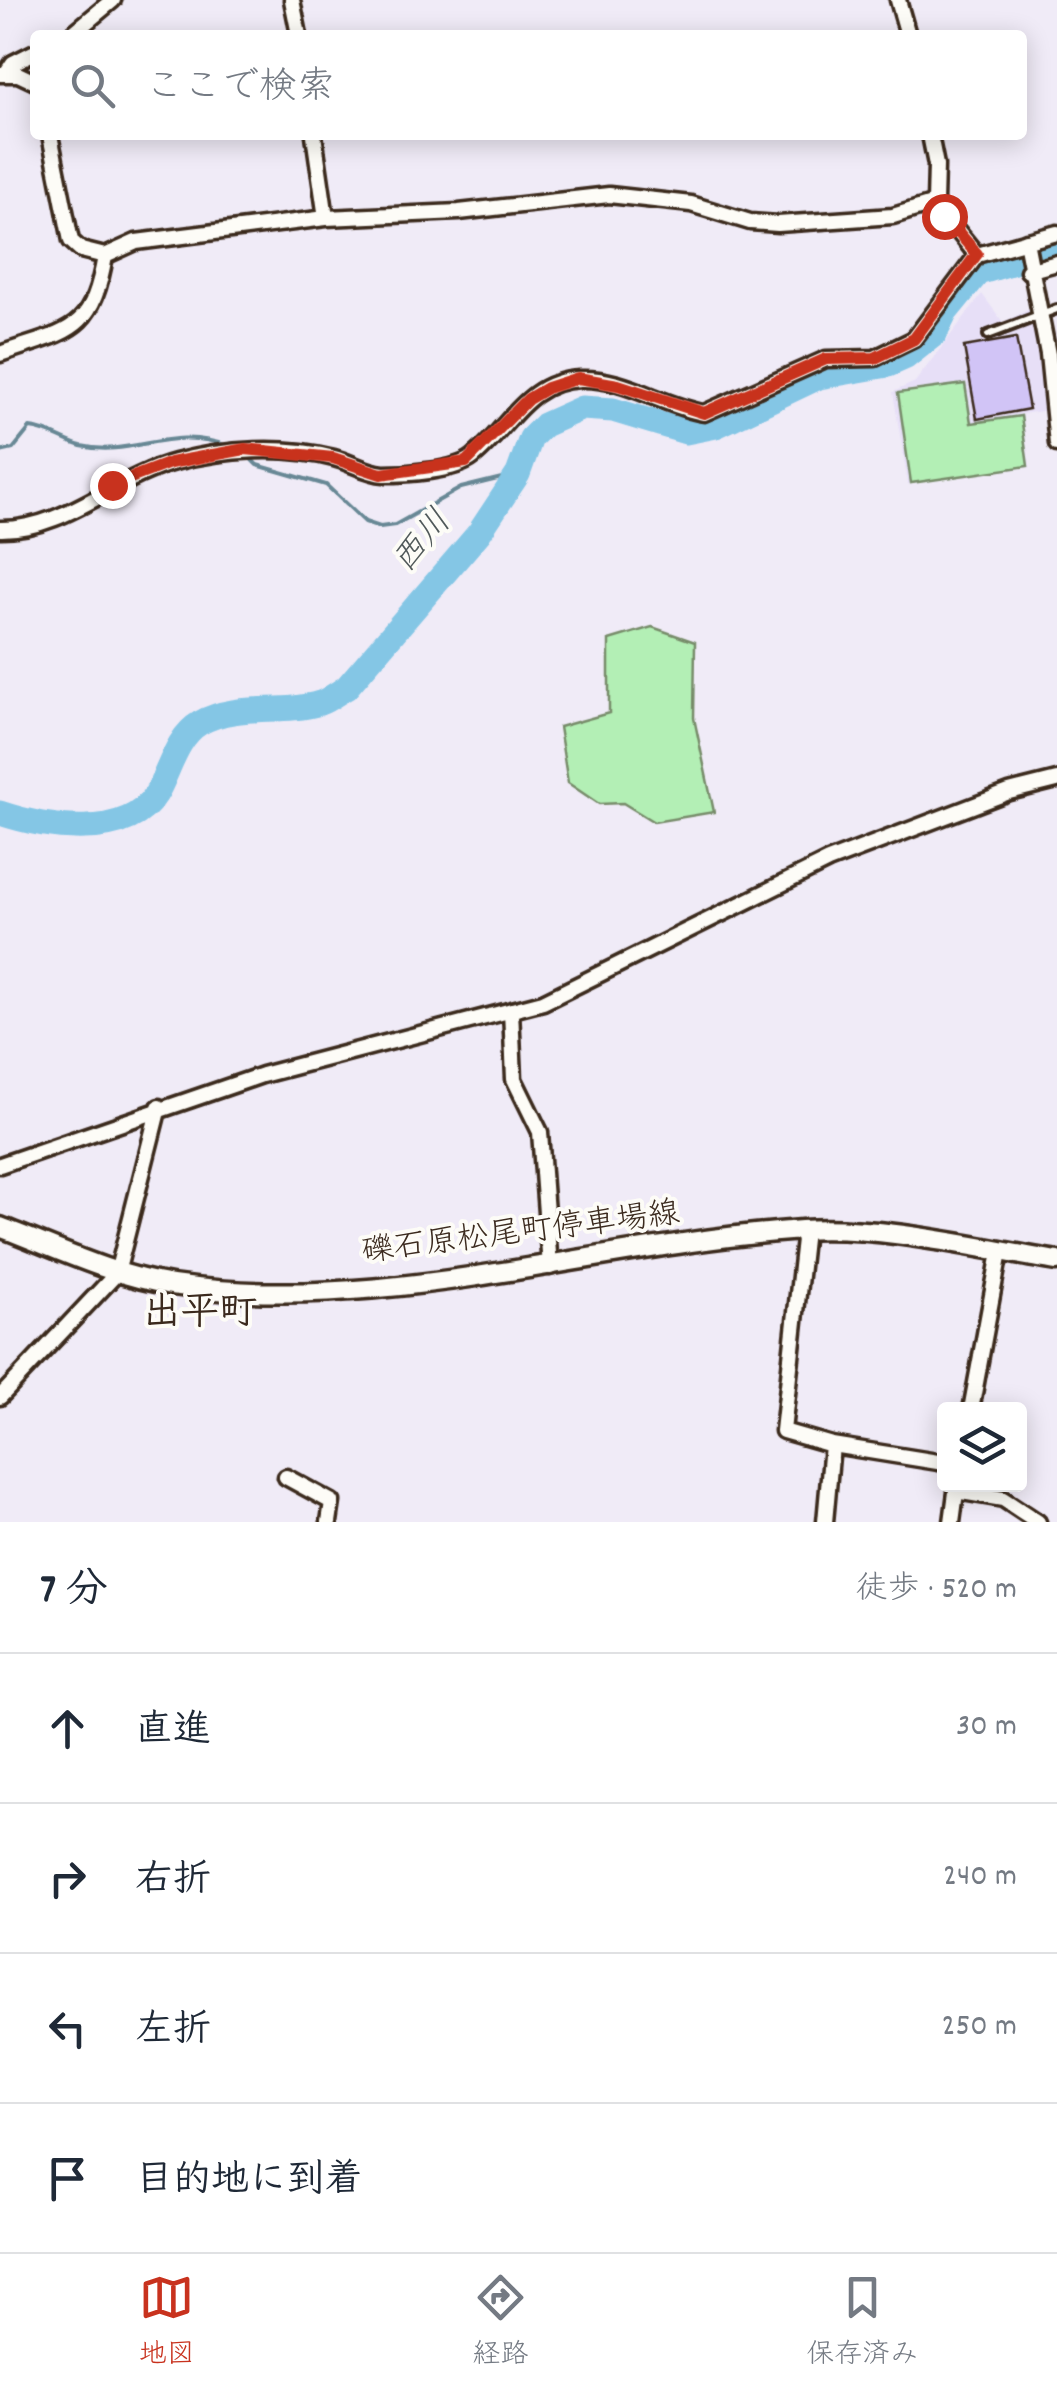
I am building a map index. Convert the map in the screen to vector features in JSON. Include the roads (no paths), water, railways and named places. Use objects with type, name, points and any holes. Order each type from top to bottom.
[{"type":"main road","name":"礫石原松尾町停車場線","points":[[0,1227],[118,1273],[170,1284],[272,1291],[408,1286],[676,1245],[805,1230],[1057,1261]]},
{"type":"street","points":[[77,30],[114,0]]},
{"type":"street","points":[[292,0],[298,30]]},
{"type":"street","points":[[898,0],[907,30]]},
{"type":"street","points":[[30,54],[12,63],[4,73],[30,81]]},
{"type":"street","points":[[51,140],[71,241],[81,250],[104,256],[136,242],[326,218],[458,212],[609,196],[691,204],[750,222],[822,223],[894,216],[934,203]]},
{"type":"street","points":[[315,140],[326,218]]},
{"type":"street","points":[[931,140],[936,165],[934,203],[977,254]]},
{"type":"street","points":[[0,528],[19,529],[71,513],[112,485],[170,463],[245,449],[333,458],[381,474],[466,462],[528,399],[578,378],[618,385],[704,413],[826,359],[875,358],[914,339],[977,254],[1057,233]]},
{"type":"street","points":[[1026,244],[1057,444]]},
{"type":"street","points":[[0,354],[61,332],[87,315],[99,290],[104,256]]},
{"type":"street","points":[[1028,267],[1057,263]]},
{"type":"street","points":[[0,1165],[159,1107],[567,993],[828,861],[1009,792],[1057,780]]},
{"type":"street","points":[[512,1010],[514,1079],[540,1132],[550,1267]]},
{"type":"street","points":[[0,1396],[118,1273],[159,1107]]},
{"type":"street","points":[[805,1230],[784,1431],[832,1445],[937,1462]]},
{"type":"street","points":[[972,1402],[1000,1252]]},
{"type":"street","points":[[825,1522],[832,1445]]},
{"type":"street","points":[[286,1477],[332,1502],[329,1522]]},
{"type":"street","points":[[952,1522],[956,1492]]},
{"type":"street","points":[[974,1492],[1004,1499],[1038,1522]]},
{"type":"lane","points":[[988,335],[1057,310]]},
{"type":"waterway","name":"西川","points":[[0,813],[61,826],[106,825],[126,819],[143,809],[156,794],[179,746],[200,723],[229,713],[320,703],[346,688],[479,533],[518,474],[531,438],[544,425],[582,408],[613,410],[686,432],[716,426],[819,377],[888,365],[906,357],[935,334],[946,312],[978,273],[1057,249]]},
{"type":"waterway","points":[[0,452],[13,449],[30,428],[100,449],[188,438],[228,446]]},
{"type":"waterway","points":[[246,454],[257,465],[326,485],[365,522],[380,527],[395,525],[461,488],[518,474]]},
{"type":"district","name":"出平町","points":[[200,1315]]}]
